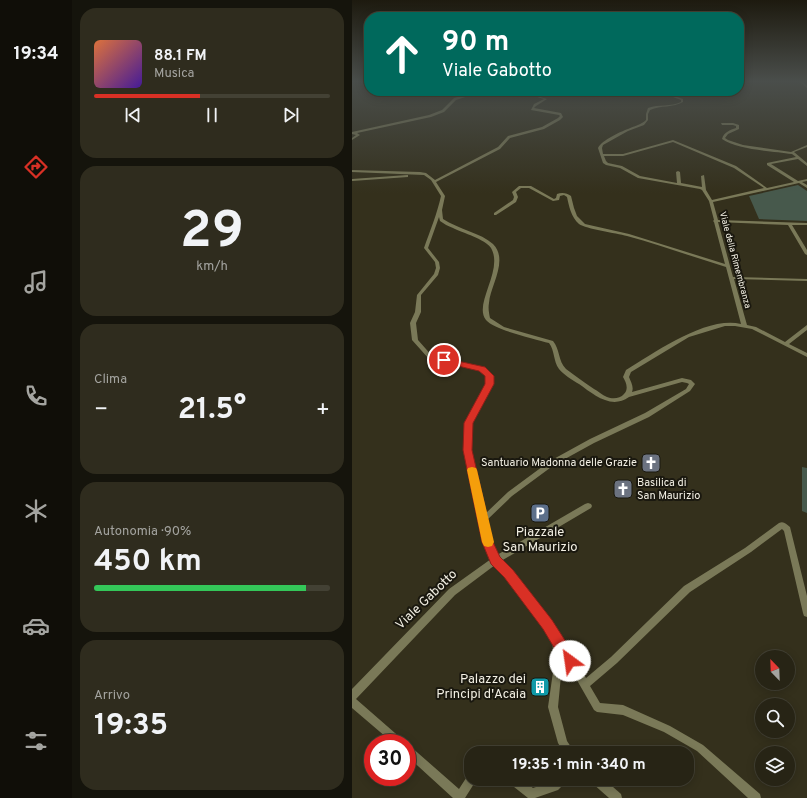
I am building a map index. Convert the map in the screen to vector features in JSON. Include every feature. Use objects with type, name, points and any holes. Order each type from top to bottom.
[{"type":"street","points":[[353,133],[420,118]]},
{"type":"street","points":[[434,182],[499,148],[509,137],[539,129],[553,123],[559,118]]},
{"type":"street","points":[[647,118],[643,124],[627,130],[602,144],[600,148],[603,160],[607,164],[621,167],[635,176],[704,190]]},
{"type":"street","points":[[722,124],[733,124],[738,126],[738,128],[724,135],[723,138],[727,141],[743,146],[793,153],[807,165]]},
{"type":"street","points":[[352,139],[358,135],[353,133]]},
{"type":"street","points":[[602,155],[623,155],[673,141],[733,166],[767,189]]},
{"type":"street","points":[[793,153],[792,152],[794,150],[807,146]]},
{"type":"street","points":[[799,158],[768,164],[807,187]]},
{"type":"street","points":[[352,171],[425,174],[434,182],[443,196],[440,210],[426,248],[437,262],[438,268],[436,274],[420,295],[418,312],[413,323],[415,340],[431,358],[482,369],[490,376],[490,384],[469,423],[468,450],[488,542],[495,560],[513,579],[556,637],[597,707],[623,710],[667,729],[700,748],[756,798]]},
{"type":"street","points":[[678,172],[679,184]]},
{"type":"street","points":[[352,180],[425,174]]},
{"type":"street","points":[[703,176],[704,190],[711,201]]},
{"type":"street","name":"Viale della Rimembranza","points":[[744,325],[727,266],[711,201],[807,180]]},
{"type":"street","points":[[495,214],[515,201],[516,197],[514,192],[520,187],[530,187],[553,200],[558,199],[558,195],[564,194],[569,196],[570,206],[578,222],[584,225],[635,237],[727,266]]},
{"type":"street","points":[[440,210],[441,220],[481,238],[493,246],[497,265],[494,281],[486,303],[488,319],[502,328],[551,342],[555,346],[556,358],[561,368],[604,398],[610,400],[682,380],[689,381],[692,384],[688,390],[647,415],[592,441],[552,464],[510,494],[483,520]]},
{"type":"street","points":[[715,220],[807,224]]},
{"type":"street","points":[[789,224],[805,246],[807,254]]},
{"type":"street","points":[[731,278],[807,280]]},
{"type":"street","points":[[626,396],[631,392],[632,386],[626,377],[628,371],[670,347],[677,340],[716,326],[735,324],[754,328],[807,355]]},
{"type":"street","points":[[785,344],[807,327]]},
{"type":"street","points":[[495,560],[588,506]]},
{"type":"street","points":[[584,685],[614,660],[687,589],[748,550],[782,525],[787,529],[807,614]]},
{"type":"street","name":"Viale Gabotto","points":[[352,696],[452,592],[495,560]]},
{"type":"street","points":[[556,637],[558,666],[553,707],[565,746]]},
{"type":"street","points":[[352,702],[389,734]]},
{"type":"street","points":[[416,757],[460,797],[467,786]]},
{"type":"street","points":[[522,786],[532,794],[554,786]]},
{"type":"street","points":[[604,786],[617,798]]},
{"type":"green space","points":[[798,185],[807,191],[807,221],[759,219],[749,196]]},
{"type":"green space","points":[[802,467],[807,468],[807,513],[802,511]]},
{"type":"slow traffic","points":[[472,470],[488,542]]},
{"type":"place","name":"Santuario Madonna delle Grazie","points":[[651,463]]},
{"type":"place","name":"Basilica di San Maurizio","points":[[623,489]]},
{"type":"place","name":"Piazzale San Maurizio","points":[[540,513]]},
{"type":"place","name":"Palazzo dei Principi d'Acaia","points":[[540,687]]},
{"type":"route","points":[[444,360],[482,369],[490,376],[490,384],[469,423],[468,450],[488,542],[495,560],[508,573],[547,624],[570,661]]}]
